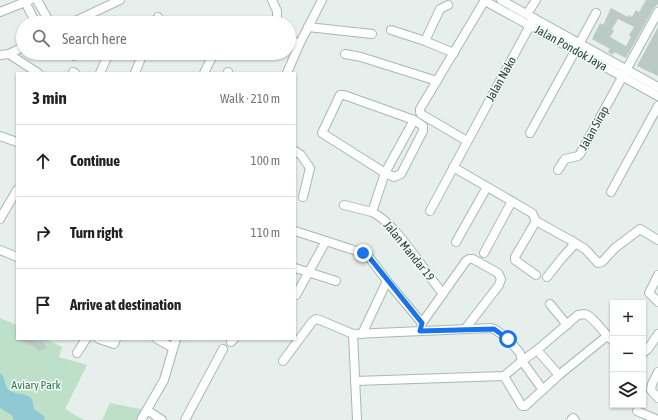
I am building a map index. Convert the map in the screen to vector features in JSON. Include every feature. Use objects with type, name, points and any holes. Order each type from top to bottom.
[{"type":"street","points":[[37,0],[46,16]]},
{"type":"street","points":[[86,16],[120,0]]},
{"type":"street","points":[[272,0],[277,11],[277,16]]},
{"type":"street","points":[[296,52],[322,0]]},
{"type":"street","points":[[467,141],[420,112],[421,106],[485,0]]},
{"type":"street","name":"Jalan Pondok Jaya","points":[[485,0],[530,19]]},
{"type":"street","name":"Jalan Pondok Jaya","points":[[501,0],[530,19],[624,73],[658,96]]},
{"type":"street","name":"Jalan Nako","points":[[430,211],[530,19],[536,0]]},
{"type":"street","points":[[0,12],[27,1],[33,16]]},
{"type":"street","points":[[425,41],[440,9],[448,5]]},
{"type":"street","name":"Jalan Sirap","points":[[558,170],[565,159],[578,156],[580,154],[658,12]]},
{"type":"street","points":[[530,133],[596,13]]},
{"type":"street","points":[[308,27],[372,34]]},
{"type":"street","points":[[390,30],[425,41],[454,53]]},
{"type":"street","points":[[0,55],[9,54],[16,50]]},
{"type":"street","points":[[9,54],[16,59]]},
{"type":"street","points":[[345,54],[361,57],[436,81]]},
{"type":"street","points":[[18,60],[36,72]]},
{"type":"street","points":[[100,72],[105,60]]},
{"type":"street","points":[[135,72],[140,60]]},
{"type":"street","points":[[204,72],[210,60]]},
{"type":"street","points":[[287,72],[293,60]]},
{"type":"street","name":"Jalan Pondok Jaya","points":[[624,73],[658,87]]},
{"type":"street","points":[[344,95],[414,120],[424,128],[401,174],[394,177],[385,173],[322,133],[339,96],[344,95]]},
{"type":"street","points":[[611,192],[658,106]]},
{"type":"street","name":"Jalan Mandar 19","points":[[372,212],[385,173],[414,120]]},
{"type":"street","points":[[0,136],[16,142]]},
{"type":"street","points":[[296,152],[301,155],[310,168],[303,197]]},
{"type":"street","points":[[453,167],[532,213],[536,221],[585,249],[598,263],[602,262],[615,248],[640,229],[658,240]]},
{"type":"street","points":[[456,242],[487,187]]},
{"type":"street","points":[[0,219],[16,192]]},
{"type":"street","points":[[484,253],[512,201]]},
{"type":"street","name":"Jalan Mandar 19","points":[[344,205],[372,212],[380,216],[397,233],[443,294]]},
{"type":"street","points":[[536,221],[515,257],[515,260],[536,275]]},
{"type":"street","points":[[296,232],[363,253],[369,257],[421,327]]},
{"type":"street","points":[[296,295],[326,241]]},
{"type":"street","points":[[548,277],[573,246],[572,241]]},
{"type":"street","points":[[0,251],[16,258]]},
{"type":"street","points":[[421,327],[466,261],[473,259],[498,273],[501,279],[499,285],[466,329]]},
{"type":"street","points":[[296,268],[336,281]]},
{"type":"street","points":[[658,275],[649,293],[658,302]]},
{"type":"street","points":[[362,334],[387,281]]},
{"type":"street","points":[[550,304],[567,325]]},
{"type":"street","points":[[355,381],[504,376],[578,315],[584,314],[590,316],[610,338],[559,375],[524,407],[504,376]]},
{"type":"street","points":[[283,361],[312,322],[316,319],[353,334],[421,327],[466,329],[491,328],[508,339],[520,353],[522,361],[543,390]]},
{"type":"street","points":[[353,334],[357,420]]},
{"type":"street","points":[[646,351],[658,334]]},
{"type":"street","points":[[77,354],[85,340]]},
{"type":"street","points":[[101,340],[114,344],[116,340]]},
{"type":"street","points":[[159,340],[173,348]]},
{"type":"street","points":[[141,420],[164,380],[176,340]]},
{"type":"street","points":[[185,420],[223,349]]},
{"type":"street","points":[[537,350],[559,375]]},
{"type":"street","points":[[658,372],[652,384],[651,390],[658,398]]},
{"type":"street","points":[[147,410],[162,420]]},
{"type":"street","points":[[637,411],[658,420]]},
{"type":"street","points":[[572,420],[574,418],[575,420]]},
{"type":"green space","name":"Aviary Park","points":[[0,318],[16,325],[16,340],[48,340],[62,347],[59,357],[87,365],[65,409],[84,420],[0,420]]},
{"type":"green space","points":[[110,403],[145,410],[139,420],[102,420]]},
{"type":"water","points":[[0,373],[4,377],[6,386],[9,390],[26,395],[32,399],[34,409],[45,417],[44,420],[14,420],[12,415],[0,408]]},
{"type":"building","points":[[646,0],[658,0],[658,4],[653,9],[626,58],[614,52],[613,55],[608,52],[610,49],[592,39],[600,23],[603,25],[611,8],[628,17],[629,15],[632,17],[636,10],[639,12]],"holes":[[[618,19],[634,27],[629,35],[631,37],[626,46],[610,37],[614,31],[612,29]]]},
{"type":"building","points":[[658,27],[658,76],[637,66]]},
{"type":"building","points":[[20,340],[34,340],[43,342],[47,348],[39,351]]},
{"type":"route","points":[[363,253],[369,257],[418,320],[422,323],[420,331],[494,329],[508,339]]}]
